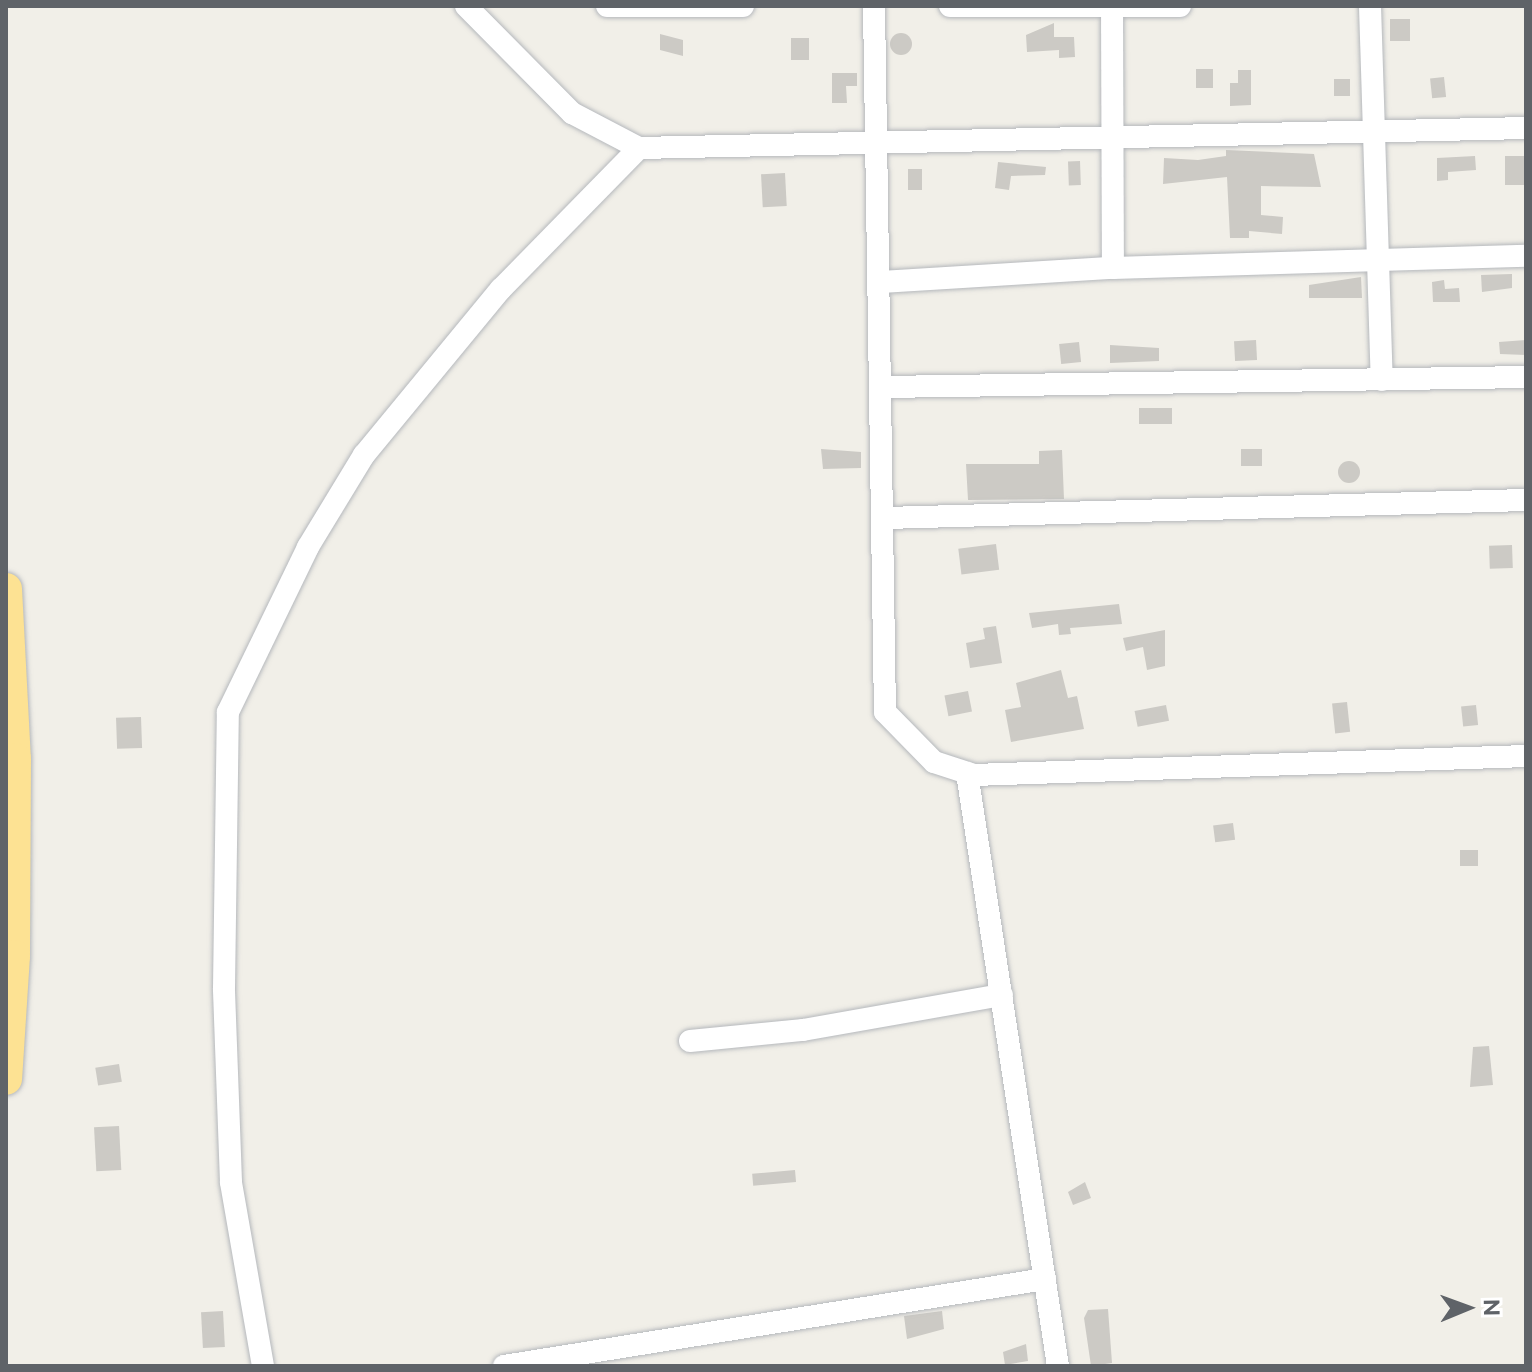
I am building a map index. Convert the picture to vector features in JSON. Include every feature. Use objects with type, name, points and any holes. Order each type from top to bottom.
[{"type":"highway","points":[[6,589],[15,759],[6,1079]]},
{"type":"street","points":[[466,6],[572,113],[639,148],[1526,128]]},
{"type":"street","points":[[607,6],[743,6]]},
{"type":"street","points":[[874,6],[884,387],[885,712],[934,762],[967,773],[1526,756]]},
{"type":"street","points":[[950,6],[1180,6]]},
{"type":"street","points":[[1370,6],[1382,380]]},
{"type":"street","points":[[1112,8],[1108,139],[1113,268]]},
{"type":"street","points":[[263,1366],[231,1182],[224,988],[228,712],[308,547],[364,455],[501,289],[639,148]]},
{"type":"street","points":[[881,282],[1113,268],[1526,256]]},
{"type":"street","points":[[884,387],[1526,377]]},
{"type":"street","points":[[885,518],[1526,500]]},
{"type":"street","points":[[967,773],[1058,1366]]},
{"type":"street","points":[[690,1041],[803,1030],[1002,995]]},
{"type":"street","points":[[504,1366],[1045,1279]]},
{"type":"building","points":[[1390,19],[1410,19],[1410,41],[1390,41]]},
{"type":"building","points":[[1054,23],[1054,37],[1074,37],[1075,57],[1059,58],[1059,50],[1027,52],[1026,35]]},
{"type":"building","points":[[901,33],[909,36],[912,44],[909,52],[901,55],[893,52],[890,44],[893,36]]},
{"type":"building","points":[[660,34],[683,40],[683,56],[660,50]]},
{"type":"building","points":[[791,38],[809,38],[809,60],[791,60]]},
{"type":"building","points":[[1196,69],[1213,69],[1213,88],[1196,88]]},
{"type":"building","points":[[1238,70],[1251,70],[1251,105],[1230,106],[1230,83],[1238,83]]},
{"type":"building","points":[[832,73],[857,73],[857,86],[846,86],[847,103],[832,103]]},
{"type":"building","points":[[1444,77],[1446,97],[1432,98],[1430,78]]},
{"type":"building","points":[[1334,79],[1350,79],[1350,96],[1334,96]]},
{"type":"building","points":[[1226,150],[1314,154],[1321,187],[1261,186],[1261,215],[1283,217],[1282,234],[1249,231],[1249,238],[1230,238],[1227,177],[1163,184],[1164,158],[1198,160],[1226,156]]},
{"type":"building","points":[[1475,156],[1476,170],[1448,172],[1448,180],[1437,181],[1437,158]]},
{"type":"building","points":[[1505,156],[1526,156],[1526,185],[1505,185]]},
{"type":"building","points":[[1068,161],[1080,161],[1081,185],[1069,185]]},
{"type":"building","points":[[998,162],[1046,167],[1045,175],[1011,176],[1009,190],[995,188]]},
{"type":"building","points":[[908,169],[922,169],[922,190],[908,190]]},
{"type":"building","points":[[785,173],[787,206],[763,207],[761,174]]},
{"type":"building","points":[[1512,274],[1512,288],[1482,292],[1481,275]]},
{"type":"building","points":[[1361,277],[1362,298],[1309,298],[1309,285]]},
{"type":"building","points":[[1444,280],[1445,289],[1459,288],[1460,302],[1433,302],[1432,282]]},
{"type":"building","points":[[1256,340],[1257,360],[1235,361],[1234,341]]},
{"type":"building","points":[[1526,340],[1526,355],[1500,354],[1499,342]]},
{"type":"building","points":[[1079,342],[1081,362],[1061,364],[1059,344]]},
{"type":"building","points":[[1110,345],[1159,348],[1159,361],[1110,363]]},
{"type":"building","points":[[1139,408],[1172,408],[1172,424],[1139,424]]},
{"type":"building","points":[[821,449],[861,452],[861,468],[823,469]]},
{"type":"building","points":[[1241,449],[1262,449],[1262,466],[1241,466]]},
{"type":"building","points":[[1062,450],[1064,499],[968,500],[966,464],[1039,464],[1039,451]]},
{"type":"building","points":[[1349,461],[1357,464],[1360,472],[1357,480],[1349,483],[1341,480],[1338,472],[1341,464]]},
{"type":"building","points":[[996,544],[999,570],[961,574],[958,549]]},
{"type":"building","points":[[1512,545],[1513,568],[1490,569],[1489,546]]},
{"type":"building","points":[[1119,604],[1122,624],[1070,628],[1071,634],[1059,635],[1058,624],[1032,628],[1029,613]]},
{"type":"building","points":[[996,626],[1002,663],[970,668],[966,643],[985,639],[983,628]]},
{"type":"building","points":[[1165,630],[1165,666],[1147,670],[1143,647],[1126,651],[1123,638]]},
{"type":"building","points":[[1061,670],[1068,698],[1077,696],[1084,729],[1011,742],[1005,710],[1021,707],[1016,683]]},
{"type":"building","points":[[968,691],[972,712],[948,716],[944,696]]},
{"type":"building","points":[[1347,702],[1350,732],[1335,733],[1332,704]]},
{"type":"building","points":[[1166,705],[1169,721],[1138,727],[1135,711]]},
{"type":"building","points":[[1476,705],[1478,725],[1463,726],[1461,707]]},
{"type":"building","points":[[141,717],[142,748],[117,749],[116,718]]},
{"type":"building","points":[[1233,823],[1235,840],[1215,842],[1213,825]]},
{"type":"building","points":[[1460,850],[1478,850],[1478,866],[1460,866]]},
{"type":"building","points":[[1489,1046],[1493,1085],[1470,1087],[1473,1047]]},
{"type":"building","points":[[119,1064],[122,1082],[98,1086],[95,1068]]},
{"type":"building","points":[[119,1126],[121,1170],[96,1171],[94,1127]]},
{"type":"building","points":[[795,1170],[796,1182],[753,1186],[752,1174]]},
{"type":"building","points":[[1085,1182],[1091,1198],[1073,1205],[1068,1192]]},
{"type":"building","points":[[1108,1309],[1112,1363],[1091,1366],[1084,1318],[1088,1310]]},
{"type":"building","points":[[223,1311],[225,1347],[203,1348],[201,1312]]},
{"type":"building","points":[[942,1311],[944,1329],[907,1339],[904,1316]]},
{"type":"building","points":[[1026,1344],[1028,1361],[1005,1365],[1003,1352]]}]
